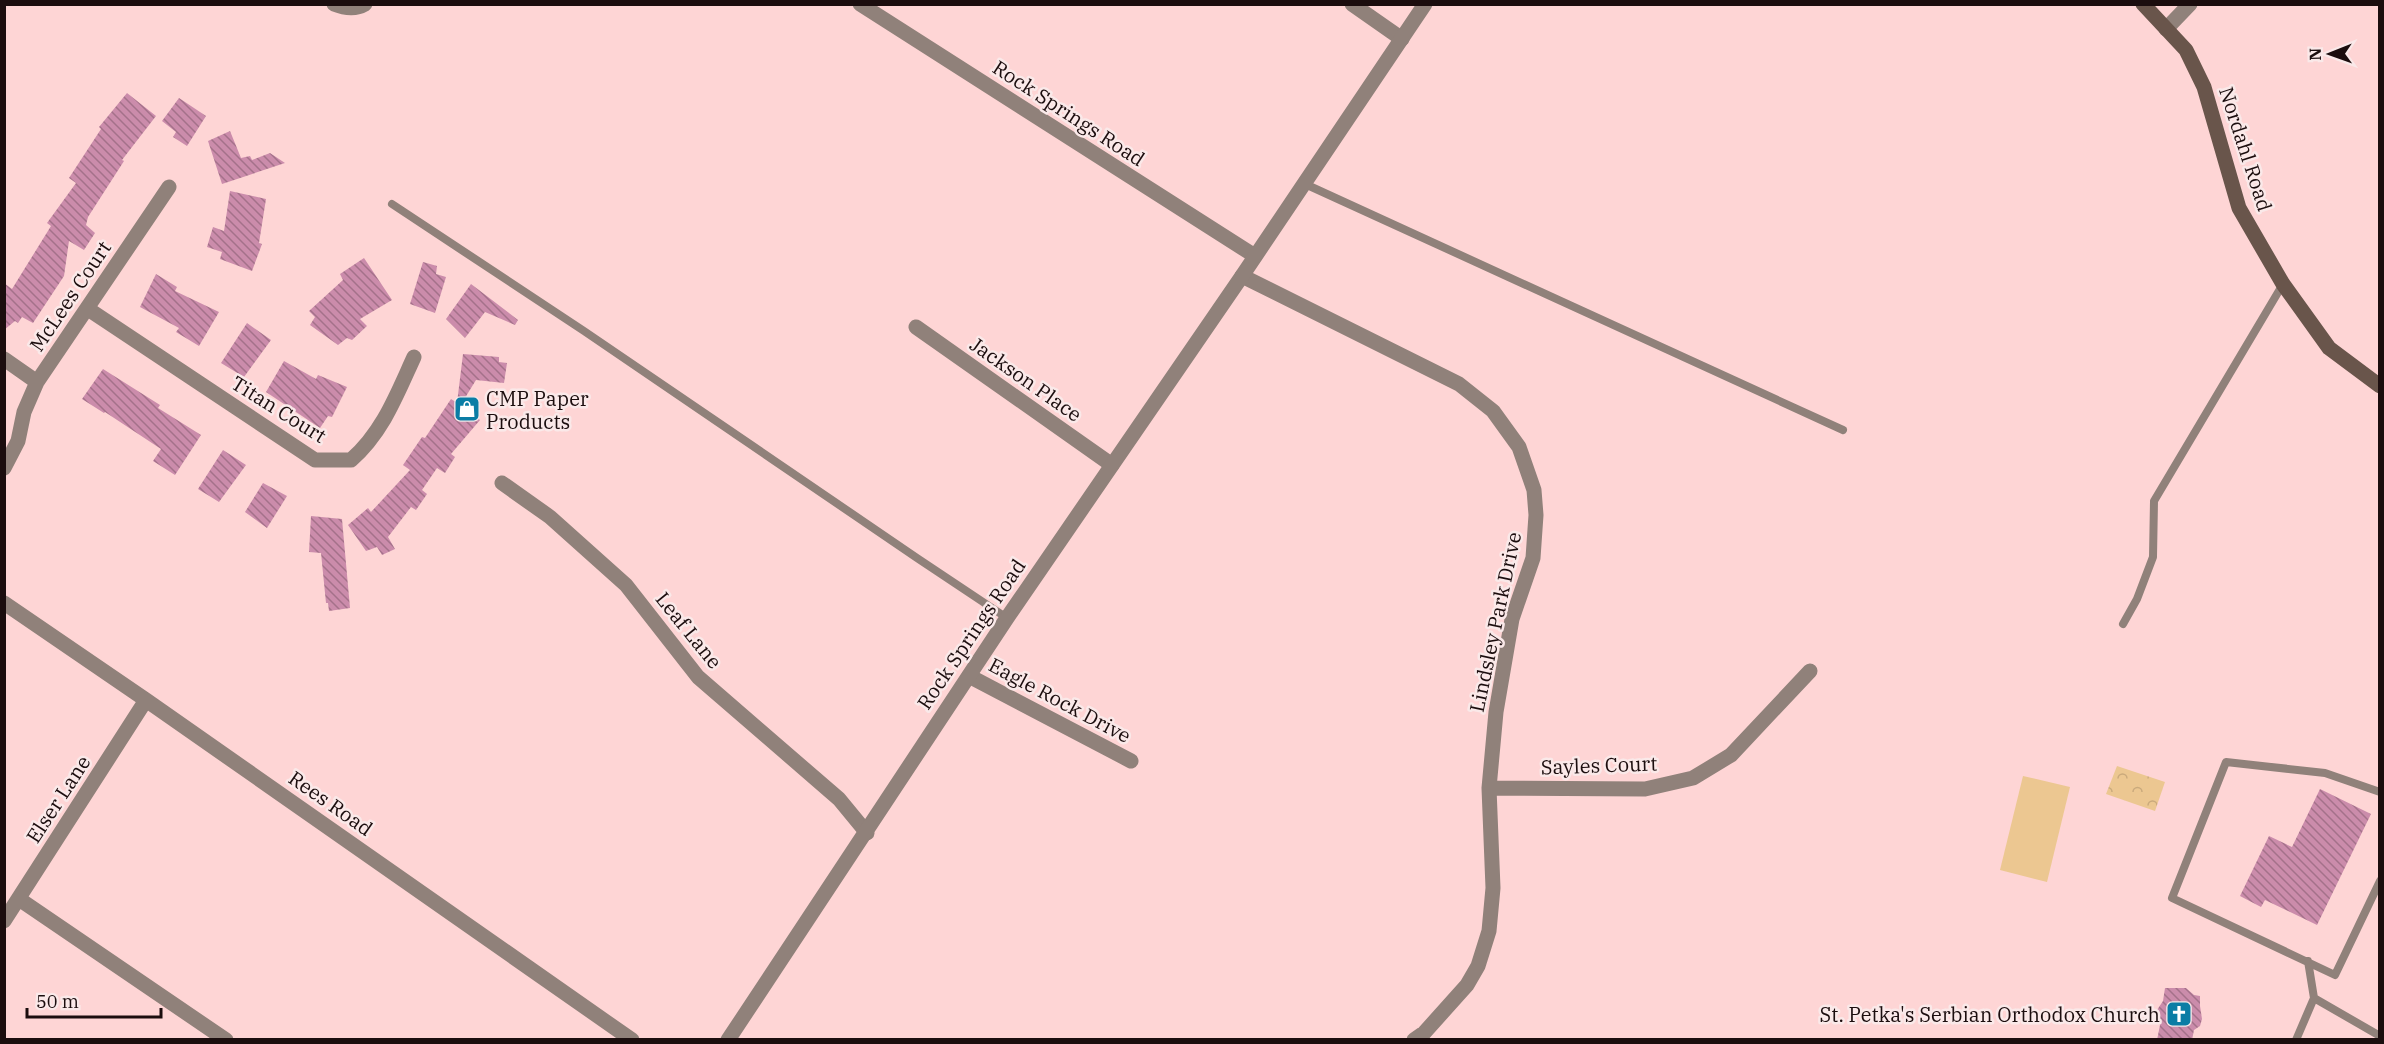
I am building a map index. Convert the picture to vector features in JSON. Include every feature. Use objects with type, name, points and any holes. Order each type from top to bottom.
[{"type":"main road","name":"Nordahl Road","points":[[2143,4],[2186,50],[2204,87],[2239,208],[2283,284],[2329,348],[2379,386]]},
{"type":"street","points":[[334,4],[343,8],[359,8],[365,4]]},
{"type":"street","name":"Rock Springs Road","points":[[860,4],[1255,256]]},
{"type":"street","points":[[1352,4],[1402,39]]},
{"type":"street","name":"Rock Springs Road","points":[[728,1040],[1007,618],[1305,184],[1425,4]]},
{"type":"street","points":[[2166,29],[2190,4]]},
{"type":"street","name":"McLees Court","points":[[4,468],[18,441],[24,412],[37,382],[169,187]]},
{"type":"street","name":"Lindsley Park Drive","points":[[1242,276],[1459,384],[1493,411],[1519,447],[1534,490],[1536,515],[1533,558],[1512,619],[1496,712],[1489,788],[1494,888],[1489,931],[1478,966],[1467,985],[1424,1033],[1414,1040]]},
{"type":"street","name":"Titan Court","points":[[88,309],[315,460],[351,460],[367,446],[384,421],[414,357]]},
{"type":"street","name":"Jackson Place","points":[[916,327],[1112,465]]},
{"type":"street","points":[[4,359],[37,382]]},
{"type":"street","name":"Leaf Lane","points":[[502,483],[550,517],[626,585],[698,677],[839,799],[867,833]]},
{"type":"street","name":"Rees Road","points":[[4,603],[632,1040]]},
{"type":"street","name":"Sayles Court","points":[[1489,788],[1645,789],[1693,778],[1731,755],[1810,670]]},
{"type":"street","name":"Eagle Rock Drive","points":[[969,676],[1131,761]]},
{"type":"street","name":"Elser Lane","points":[[4,921],[146,700]]},
{"type":"street","points":[[19,898],[226,1040]]},
{"type":"lane","points":[[1305,184],[1843,430]]},
{"type":"lane","points":[[392,204],[602,343],[1007,618]]},
{"type":"lane","points":[[2122,624],[2137,599],[2153,556],[2154,501],[2283,284]]},
{"type":"lane","points":[[2379,792],[2325,773],[2226,762],[2172,898],[2335,975],[2379,881]]},
{"type":"lane","points":[[2296,1040],[2314,998],[2308,961]]},
{"type":"lane","points":[[2314,998],[2379,1036]]},
{"type":"green space","points":[[2117,766],[2165,782],[2155,811],[2106,794]]},
{"type":"green space","points":[[2023,776],[2070,787],[2047,882],[2000,870]]},
{"type":"building","points":[[127,93],[156,116],[122,160],[124,161],[88,217],[86,225],[95,233],[84,250],[69,241],[64,276],[33,323],[22,317],[18,323],[15,321],[4,330],[4,283],[12,289],[51,226],[47,223],[76,183],[69,178],[101,129],[99,127]]},
{"type":"building","points":[[179,98],[206,116],[187,146],[173,137],[176,132],[162,121]]},
{"type":"building","points":[[230,131],[241,158],[250,156],[252,160],[270,153],[285,163],[222,184],[208,141]]},
{"type":"building","points":[[230,191],[266,199],[259,243],[262,244],[252,271],[220,259],[222,252],[207,247],[213,227],[224,231]]},
{"type":"building","points":[[364,258],[392,300],[360,319],[367,326],[352,340],[347,338],[338,345],[310,325],[315,317],[309,311],[343,280],[340,274]]},
{"type":"building","points":[[423,262],[437,266],[436,274],[446,277],[435,313],[410,304]]},
{"type":"building","points":[[156,274],[177,287],[175,291],[219,312],[199,346],[176,332],[179,328],[140,307]]},
{"type":"building","points":[[471,284],[518,320],[515,325],[485,312],[465,338],[446,319]]},
{"type":"building","points":[[247,323],[271,340],[244,377],[221,363]]},
{"type":"building","points":[[463,354],[499,357],[499,362],[507,363],[504,383],[476,380],[460,406],[480,420],[451,454],[455,457],[445,473],[437,468],[422,490],[427,494],[416,510],[411,507],[388,537],[395,549],[382,555],[377,547],[366,551],[348,525],[368,508],[371,512],[410,470],[403,465],[422,437],[425,438],[451,399],[457,403]]},
{"type":"building","points":[[284,361],[316,379],[318,375],[347,387],[332,417],[328,416],[320,428],[266,392]]},
{"type":"building","points":[[103,369],[160,405],[158,408],[201,435],[175,475],[153,461],[161,449],[82,399]]},
{"type":"building","points":[[223,450],[246,465],[219,502],[198,489]]},
{"type":"building","points":[[263,483],[287,496],[267,528],[245,512]]},
{"type":"building","points":[[311,516],[342,519],[350,608],[329,611],[328,603],[326,603],[321,553],[309,552]]},
{"type":"building","points":[[2320,789],[2371,814],[2317,925],[2265,900],[2261,907],[2240,896],[2269,836],[2292,847]]},
{"type":"building","name":"St. Petka's Serbian Orthodox Church","points":[[2165,988],[2186,988],[2194,995],[2200,996],[2202,1019],[2200,1026],[2194,1030],[2192,1040],[2157,1040],[2160,1025],[2155,1013],[2163,1001]]},
{"type":"place","name":"CMP Paper Products","points":[[467,409]]},
{"type":"place","name":"St. Petka's Serbian Orthodox Church","points":[[2179,1014]]}]
